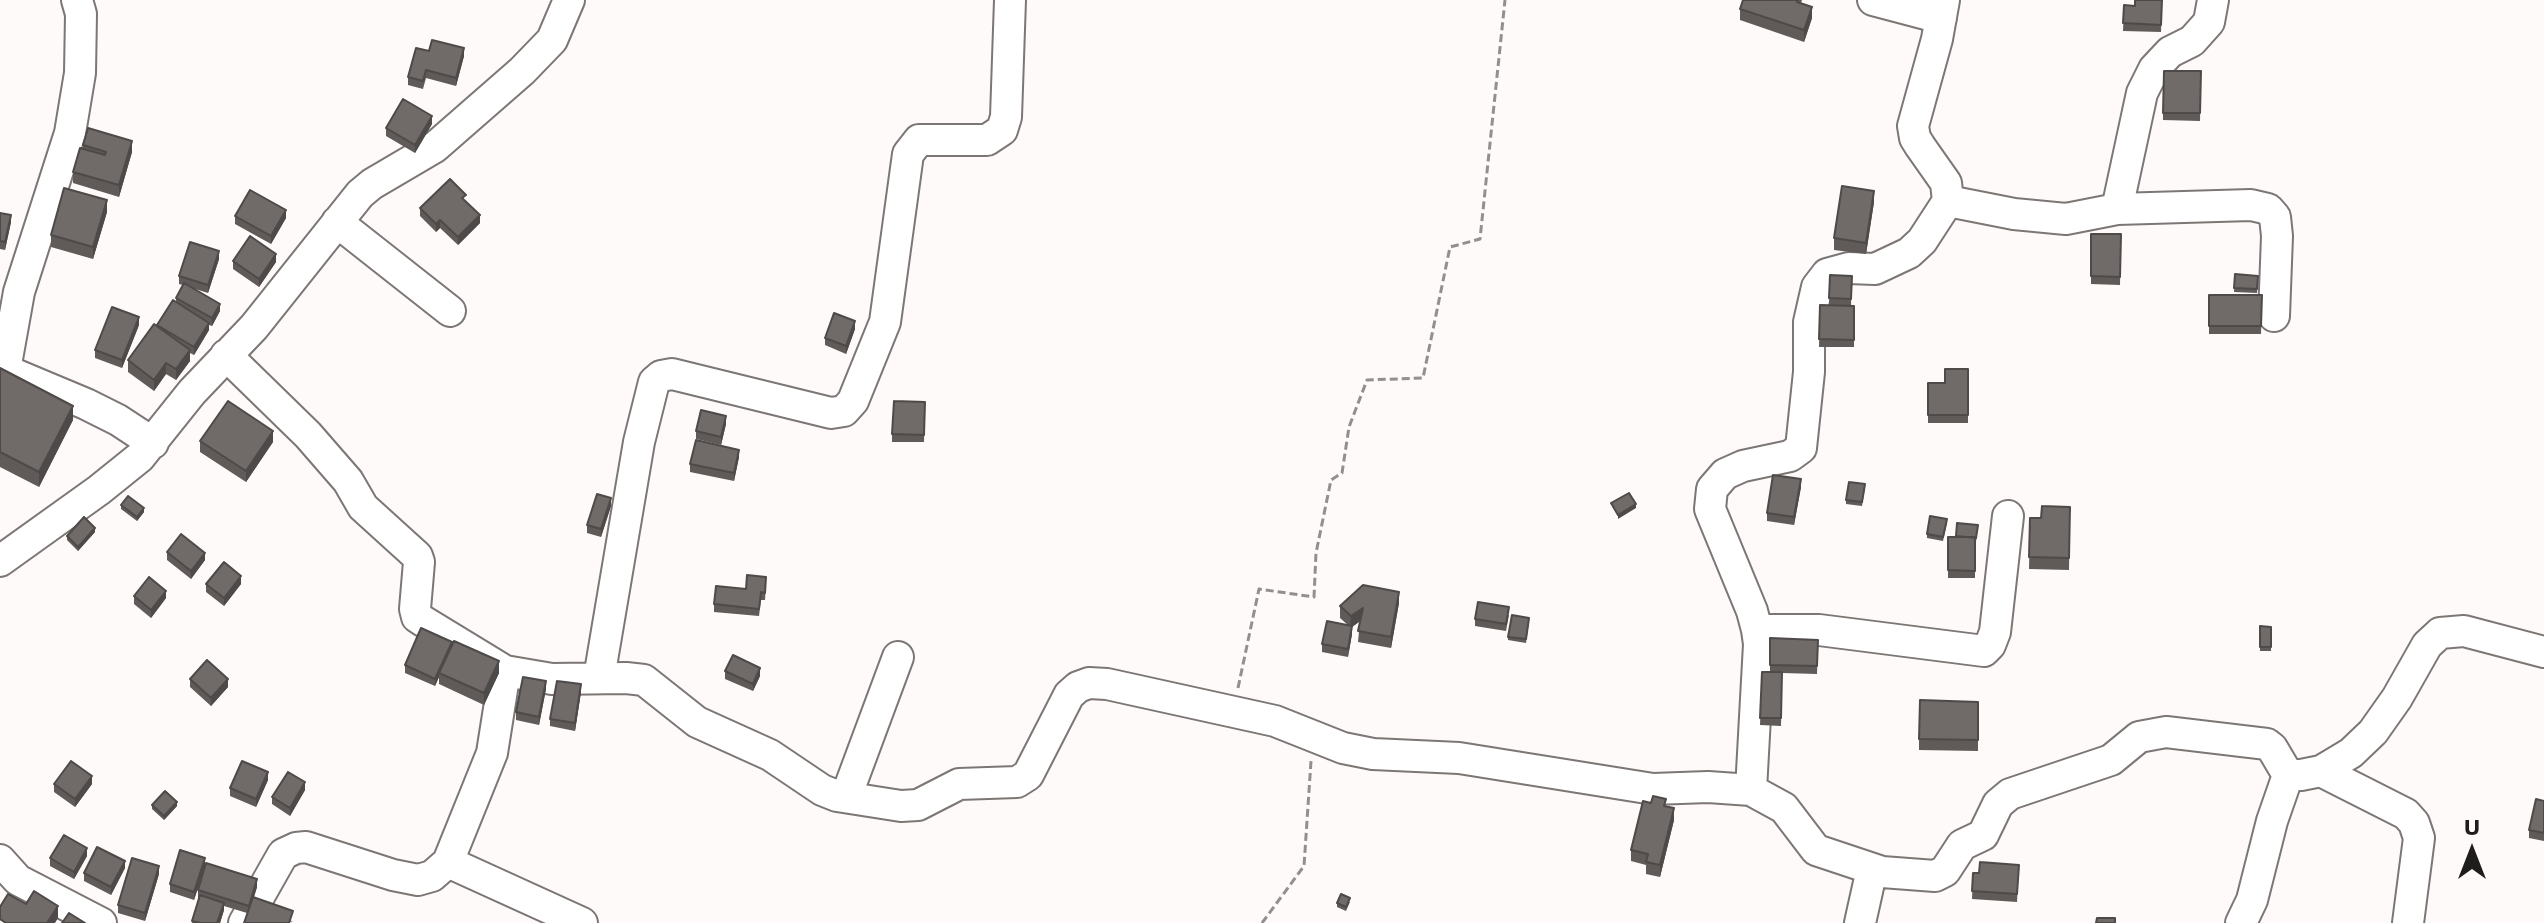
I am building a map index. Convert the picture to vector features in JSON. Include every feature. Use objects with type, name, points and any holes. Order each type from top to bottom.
[{"type":"street","points":[[77,0],[81,14],[80,73],[70,133],[19,292],[2,369],[97,409],[153,443]]},
{"type":"street","points":[[0,561],[140,457],[192,392],[254,327],[360,194],[435,147],[522,71],[552,40],[569,0]]},
{"type":"street","points":[[599,678],[639,442],[654,382],[661,376],[672,374],[831,413],[844,411],[853,401],[885,322],[908,154],[919,140],[987,140],[1002,130],[1006,117],[1010,0]]},
{"type":"street","points":[[1751,790],[1759,644],[1752,611],[1710,509],[1712,489],[1725,474],[1743,466],[1790,456],[1801,448],[1809,372],[1809,322],[1817,287],[1827,274],[1849,268],[1875,269],[1909,253],[1922,241],[1948,201],[1946,183],[1913,132],[1914,117],[1943,9],[1873,0]]},
{"type":"street","points":[[2117,209],[2142,93],[2154,69],[2170,52],[2192,41],[2209,22],[2213,0]]},
{"type":"street","points":[[1948,201],[2014,214],[2066,219],[2117,209],[2251,205],[2268,209],[2275,217],[2277,236],[2274,316]]},
{"type":"street","points":[[337,222],[450,311]]},
{"type":"street","points":[[226,355],[308,435],[348,481],[363,507],[417,556],[417,617],[505,671],[552,679],[644,680],[697,722],[770,755],[822,790],[846,797],[901,806],[918,805],[959,784],[1017,782],[1028,775],[1069,695],[1089,683],[1107,684],[1235,712],[1303,740],[1373,754],[1459,758],[1653,789],[1708,787],[1751,790],[1784,808],[1816,850],[1882,872],[1935,876],[1941,874],[1962,845],[1983,835],[1998,804],[2010,794],[2111,760],[2133,740],[2166,732],[2267,744],[2288,775],[2272,821],[2252,900],[2241,923]]},
{"type":"street","points":[[1757,630],[1819,630],[1984,651],[1995,632],[2008,516]]},
{"type":"street","points":[[2288,775],[2321,771],[2351,753],[2373,732],[2397,698],[2427,645],[2440,633],[2464,631],[2544,652]]},
{"type":"street","points":[[846,797],[898,657]]},
{"type":"street","points":[[244,923],[283,854],[296,848],[306,847],[418,880],[432,876],[448,862],[492,753],[505,671]]},
{"type":"street","points":[[2321,771],[2406,814],[2414,823],[2419,838],[2408,923]]},
{"type":"street","points":[[0,860],[18,880],[101,923]]},
{"type":"street","points":[[448,862],[582,923]]},
{"type":"street","points":[[1860,923],[1872,869]]},
{"type":"path","points":[[1235,712],[1259,589],[1314,597],[1316,553],[1331,480],[1342,473],[1349,427],[1367,380],[1423,378],[1450,247],[1480,239],[1505,0]]},
{"type":"path","points":[[1262,923],[1304,866],[1303,740]]},
{"type":"building","points":[[1743,0],[1798,0],[1812,7],[1804,30],[1740,9]]},
{"type":"building","points":[[2135,0],[2162,0],[2161,25],[2123,23],[2124,5],[2135,6]]},
{"type":"building","points":[[432,40],[464,48],[456,78],[426,70],[423,81],[408,77],[416,48],[429,51]]},
{"type":"building","points":[[2164,71],[2201,71],[2200,113],[2163,113]]},
{"type":"building","points":[[403,99],[432,116],[415,145],[386,128]]},
{"type":"building","points":[[88,128],[132,141],[119,185],[73,172],[80,148],[105,155],[106,152],[83,145]]},
{"type":"building","points":[[450,179],[466,195],[462,198],[480,215],[458,237],[440,220],[436,224],[420,208]]},
{"type":"building","points":[[1842,186],[1874,191],[1866,243],[1834,238]]},
{"type":"building","points":[[64,188],[107,200],[93,247],[51,235]]},
{"type":"building","points":[[250,190],[286,210],[271,236],[235,216]]},
{"type":"building","points":[[0,213],[11,215],[5,242],[0,241]]},
{"type":"building","points":[[2091,234],[2121,234],[2120,277],[2091,276]]},
{"type":"building","points":[[250,236],[276,254],[259,279],[233,261]]},
{"type":"building","points":[[190,242],[219,251],[208,285],[179,276]]},
{"type":"building","points":[[2235,274],[2258,276],[2257,289],[2234,288]]},
{"type":"building","points":[[1830,275],[1852,276],[1851,299],[1829,298]]},
{"type":"building","points":[[184,283],[220,304],[212,318],[176,298]]},
{"type":"building","points":[[2209,295],[2262,295],[2261,326],[2209,326]]},
{"type":"building","points":[[173,300],[209,323],[194,347],[157,325]]},
{"type":"building","points":[[1820,305],[1854,306],[1854,340],[1819,339]]},
{"type":"building","points":[[112,307],[139,317],[122,360],[95,350]]},
{"type":"building","points":[[834,313],[855,321],[846,346],[825,338]]},
{"type":"building","points":[[154,324],[190,350],[176,369],[166,363],[154,380],[128,360]]},
{"type":"building","points":[[0,368],[73,406],[39,472],[0,452]]},
{"type":"building","points":[[1945,369],[1968,369],[1968,415],[1928,415],[1928,383],[1945,383]]},
{"type":"building","points":[[228,401],[273,431],[246,471],[200,441]]},
{"type":"building","points":[[894,401],[925,402],[924,435],[892,434]]},
{"type":"building","points":[[701,410],[726,416],[721,437],[696,431]]},
{"type":"building","points":[[696,440],[739,450],[734,473],[690,464]]},
{"type":"building","points":[[1773,475],[1801,479],[1794,517],[1767,513]]},
{"type":"building","points":[[1849,482],[1865,484],[1862,502],[1846,500]]},
{"type":"building","points":[[1629,493],[1636,504],[1618,515],[1611,503]]},
{"type":"building","points":[[597,494],[611,498],[601,529],[587,525]]},
{"type":"building","points":[[128,496],[144,508],[137,517],[121,505]]},
{"type":"building","points":[[2042,506],[2070,507],[2069,558],[2029,557],[2030,518],[2041,518]]},
{"type":"building","points":[[1930,516],[1947,519],[1943,537],[1927,534]]},
{"type":"building","points":[[84,517],[95,528],[78,547],[67,536]]},
{"type":"building","points":[[1957,523],[1978,525],[1976,538],[1956,536]]},
{"type":"building","points":[[181,534],[205,553],[191,571],[167,552]]},
{"type":"building","points":[[1948,537],[1975,537],[1975,571],[1948,570]]},
{"type":"building","points":[[224,562],[241,576],[224,598],[206,584]]},
{"type":"building","points":[[747,575],[766,577],[765,593],[761,592],[759,609],[714,604],[716,586],[746,589]]},
{"type":"building","points":[[149,577],[166,591],[151,610],[134,596]]},
{"type":"building","points":[[1363,585],[1399,592],[1391,637],[1358,631],[1363,608],[1351,616],[1340,606]]},
{"type":"building","points":[[1478,602],[1509,607],[1506,624],[1475,619]]},
{"type":"building","points":[[1512,615],[1529,618],[1526,639],[1508,637]]},
{"type":"building","points":[[1327,621],[1352,626],[1348,649],[1322,644]]},
{"type":"building","points":[[2260,626],[2271,627],[2271,647],[2260,647]]},
{"type":"building","points":[[421,628],[452,642],[435,679],[405,665]]},
{"type":"building","points":[[1770,638],[1818,640],[1817,666],[1770,665]]},
{"type":"building","points":[[454,641],[499,661],[484,693],[439,673]]},
{"type":"building","points":[[733,655],[760,668],[753,684],[725,671]]},
{"type":"building","points":[[207,660],[228,679],[211,698],[190,679]]},
{"type":"building","points":[[1762,672],[1782,672],[1781,718],[1760,718]]},
{"type":"building","points":[[523,677],[546,681],[539,717],[516,712]]},
{"type":"building","points":[[557,681],[581,684],[575,723],[550,719]]},
{"type":"building","points":[[1920,700],[1978,702],[1978,740],[1919,739]]},
{"type":"building","points":[[71,761],[92,776],[75,799],[54,784]]},
{"type":"building","points":[[242,761],[268,772],[256,799],[230,788]]},
{"type":"building","points":[[288,772],[305,782],[290,808],[272,797]]},
{"type":"building","points":[[165,791],[177,802],[164,816],[152,805]]},
{"type":"building","points":[[1653,796],[1666,799],[1664,806],[1674,808],[1660,865],[1646,862],[1648,854],[1631,850],[1643,801],[1651,803]]},
{"type":"building","points":[[2536,799],[2544,801],[2544,833],[2529,830]]},
{"type":"building","points":[[64,835],[87,848],[74,872],[50,858]]},
{"type":"building","points":[[97,847],[125,861],[111,887],[84,873]]},
{"type":"building","points":[[180,850],[205,858],[194,892],[170,884]]},
{"type":"building","points":[[132,858],[159,866],[145,913],[118,905]]},
{"type":"building","points":[[1980,862],[2019,865],[2017,894],[1972,891],[1973,873],[1979,873]]},
{"type":"building","points":[[206,863],[257,879],[249,906],[198,890]]},
{"type":"building","points":[[34,891],[58,906],[47,923],[6,923],[0,919],[0,907],[8,894],[26,904]]},
{"type":"building","points":[[1341,894],[1350,898],[1346,907],[1337,903]]},
{"type":"building","points":[[200,895],[224,903],[217,923],[192,921]]},
{"type":"building","points":[[253,897],[293,911],[289,923],[244,923]]},
{"type":"building","points":[[69,913],[85,923],[62,923]]},
{"type":"building","points":[[2097,918],[2115,918],[2115,923],[2096,923]]}]
